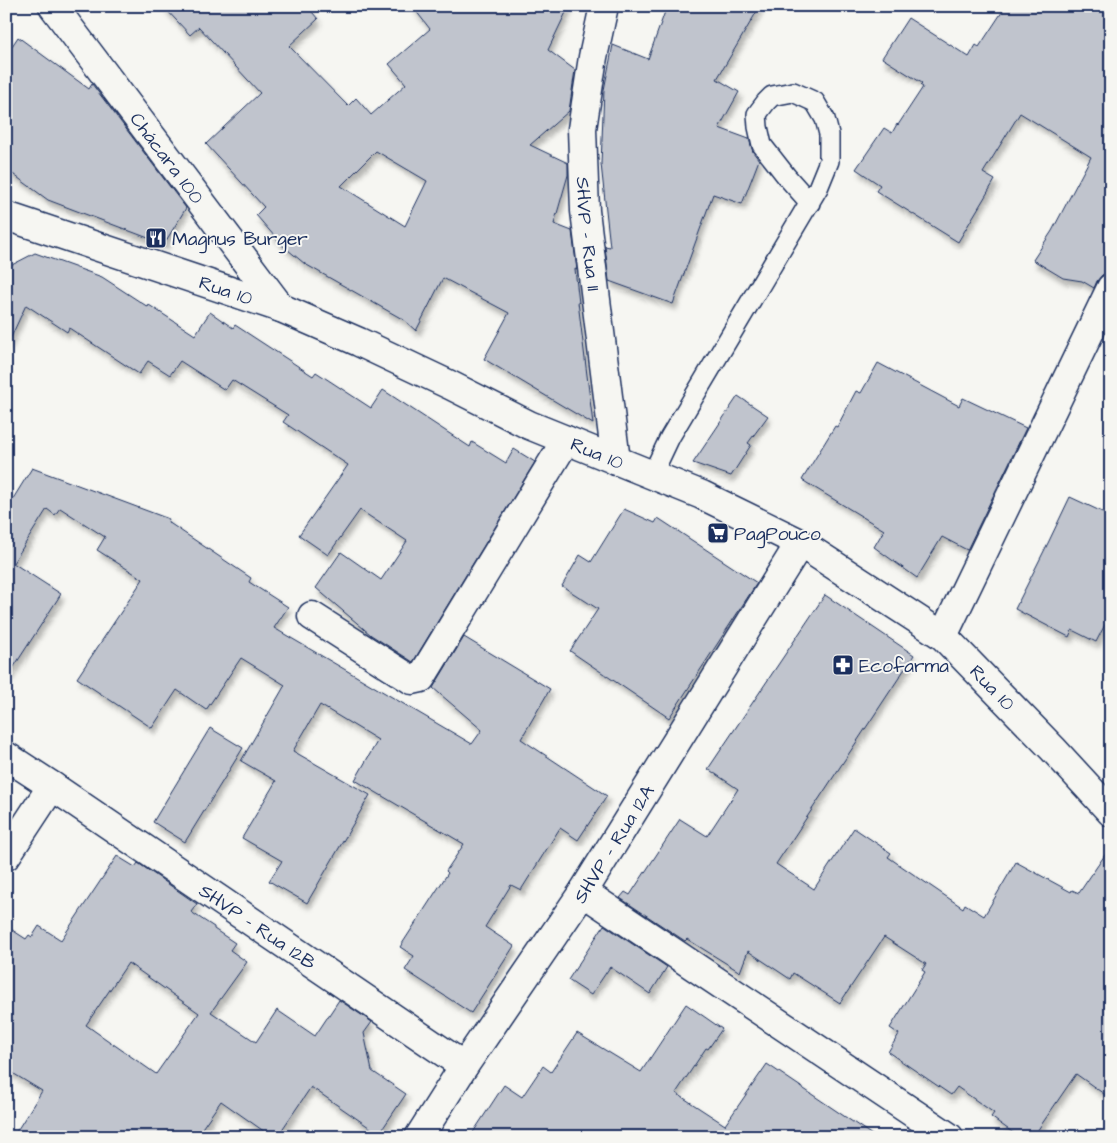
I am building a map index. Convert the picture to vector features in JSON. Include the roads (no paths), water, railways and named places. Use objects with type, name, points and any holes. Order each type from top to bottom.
[{"type":"street","name":"Chácara 100","points":[[53,6],[281,308]]},
{"type":"street","name":"SHVP - Rua 11","points":[[604,6],[593,57],[582,129],[585,211],[616,461]]},
{"type":"street","name":"Rua 10","points":[[6,216],[281,308],[359,342],[529,425],[702,496],[800,543],[943,636],[1053,749],[1111,812]]},
{"type":"street","points":[[943,636],[1111,288]]},
{"type":"street","points":[[312,616],[412,680],[421,678],[566,440]]},
{"type":"street","name":"SHVP - Rua 12A","points":[[419,1137],[464,1066],[582,892],[800,543]]},
{"type":"street","name":"SHVP - Rua 12B","points":[[6,756],[464,1066]]},
{"type":"street","points":[[6,856],[52,786]]},
{"type":"street","points":[[582,892],[949,1137]]},
{"type":"lane","points":[[652,475],[670,437],[810,203],[829,162],[829,134],[825,119],[815,102],[793,92],[772,96],[757,114],[762,145],[810,203]]},
{"type":"place","name":"Magnus Burger","points":[[156,238]]},
{"type":"place","name":"PagPouco","points":[[718,533]]},
{"type":"place","name":"Ecofarma","points":[[843,665]]}]
